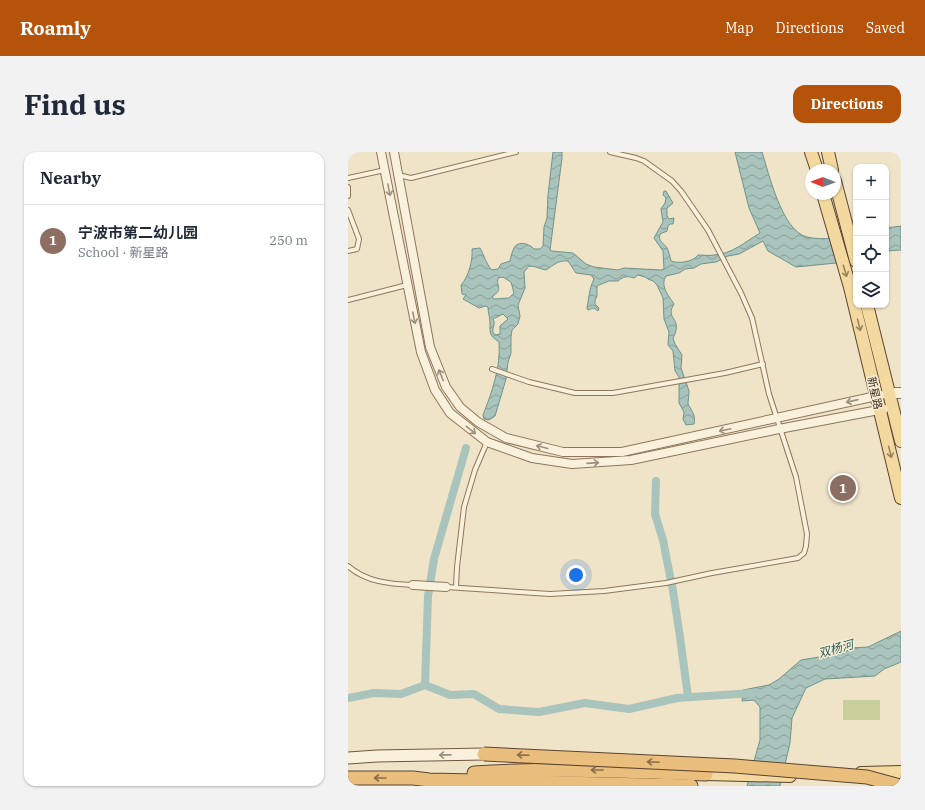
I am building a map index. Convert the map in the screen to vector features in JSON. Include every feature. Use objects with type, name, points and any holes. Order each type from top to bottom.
[{"type":"highway","points":[[484,754],[735,766],[867,777],[900,786]]},
{"type":"highway","points":[[348,778],[413,778],[504,771],[609,770],[706,774]]},
{"type":"highway","points":[[413,778],[429,780],[691,786]]},
{"type":"main road","points":[[812,152],[815,164]]},
{"type":"main road","points":[[828,152],[831,164]]},
{"type":"main road","name":"新星路","points":[[825,200],[850,287],[901,498]]},
{"type":"main road","points":[[840,200],[853,250]]},
{"type":"main road","name":"新星路","points":[[869,308],[896,393],[901,441]]},
{"type":"main road","points":[[348,758],[484,754]]},
{"type":"main road","points":[[784,776],[901,772]]},
{"type":"main road","points":[[706,774],[901,782]]},
{"type":"street","points":[[381,152],[421,352],[435,390],[450,414],[487,442],[532,458],[572,464],[631,460],[879,409],[897,409]]},
{"type":"street","points":[[394,152],[430,347],[446,387],[460,407],[478,422],[506,438],[562,452],[622,452],[876,395],[896,393]]},
{"type":"street","points":[[413,585],[446,587]]},
{"type":"lane","points":[[398,175],[411,178],[516,152]]},
{"type":"lane","points":[[446,587],[550,594],[604,591],[666,583],[798,558],[804,553],[806,546],[805,521],[796,477],[779,429],[769,394],[752,318],[741,293],[708,230],[681,191],[672,181],[644,161],[610,152]]},
{"type":"lane","points":[[348,178],[385,170]]},
{"type":"lane","points":[[348,187],[348,196]]},
{"type":"lane","points":[[348,210],[359,239],[357,249],[348,251]]},
{"type":"lane","points":[[348,300],[407,285]]},
{"type":"lane","points":[[492,369],[529,382],[575,393],[613,393],[718,374],[763,364]]},
{"type":"lane","points":[[456,587],[464,507],[475,470],[487,442]]},
{"type":"lane","points":[[348,566],[354,572],[372,580],[394,584],[413,585]]},
{"type":"green space","points":[[843,700],[880,700],[880,720],[843,720]]},
{"type":"water","points":[[553,152],[562,152],[550,250],[573,253],[586,264],[594,267],[618,270],[624,268],[664,269],[663,251],[654,238],[663,222],[661,209],[665,203],[666,198],[663,195],[664,191],[666,191],[673,203],[667,208],[667,216],[669,219],[674,218],[673,224],[668,226],[667,231],[660,234],[660,239],[667,248],[671,261],[685,262],[698,255],[721,254],[738,247],[760,233],[749,208],[735,152],[762,152],[778,200],[790,224],[798,233],[807,237],[819,239],[853,234],[853,261],[796,267],[768,251],[763,241],[739,254],[728,256],[716,262],[701,264],[694,268],[685,269],[679,273],[666,276],[664,280],[664,287],[674,304],[671,313],[676,322],[676,331],[673,338],[682,355],[681,368],[689,391],[688,404],[694,418],[694,424],[686,425],[683,419],[684,412],[679,403],[679,377],[675,371],[673,351],[668,345],[669,332],[664,319],[663,298],[657,285],[653,281],[638,275],[634,278],[626,277],[618,281],[609,281],[597,286],[595,304],[599,308],[598,311],[595,309],[588,310],[589,294],[594,279],[591,275],[576,273],[568,261],[559,262],[546,270],[529,266],[524,272],[525,288],[518,305],[520,316],[518,324],[512,330],[511,353],[508,362],[506,379],[495,416],[489,420],[484,419],[483,415],[493,388],[499,361],[499,342],[493,338],[491,334],[488,307],[485,306],[479,308],[463,299],[466,295],[462,294],[461,285],[470,268],[472,249],[480,248],[490,268],[492,270],[498,269],[501,264],[510,261],[513,249],[518,244],[527,244],[534,249],[540,249],[543,246],[544,227],[547,218]],"holes":[[[503,277],[511,282],[514,293],[509,298],[494,299],[492,297],[499,290],[498,278]],[[503,314],[508,319],[500,326],[500,334],[496,335],[493,333],[493,319]]]},
{"type":"water","points":[[901,226],[901,250],[889,251],[889,228]]},
{"type":"water","points":[[901,631],[901,662],[884,669],[875,676],[825,679],[806,688],[792,718],[790,743],[780,786],[747,786],[760,740],[760,707],[754,700],[742,701],[743,690],[769,685],[779,679],[801,660],[844,653],[851,648],[868,647]]},
{"type":"waterway","points":[[425,685],[428,596],[434,559],[466,448]]},
{"type":"waterway","points":[[656,481],[655,514],[663,540],[673,591],[688,697]]},
{"type":"waterway","points":[[348,698],[374,693],[401,694],[425,685],[450,695],[474,694],[499,709],[539,712],[585,703],[629,709],[677,698],[753,693]]},
{"type":"place","name":"宁波市第二幼儿园","points":[[843,488]]},
{"type":"water label","name":"双杨河","points":[[836,649]]}]
